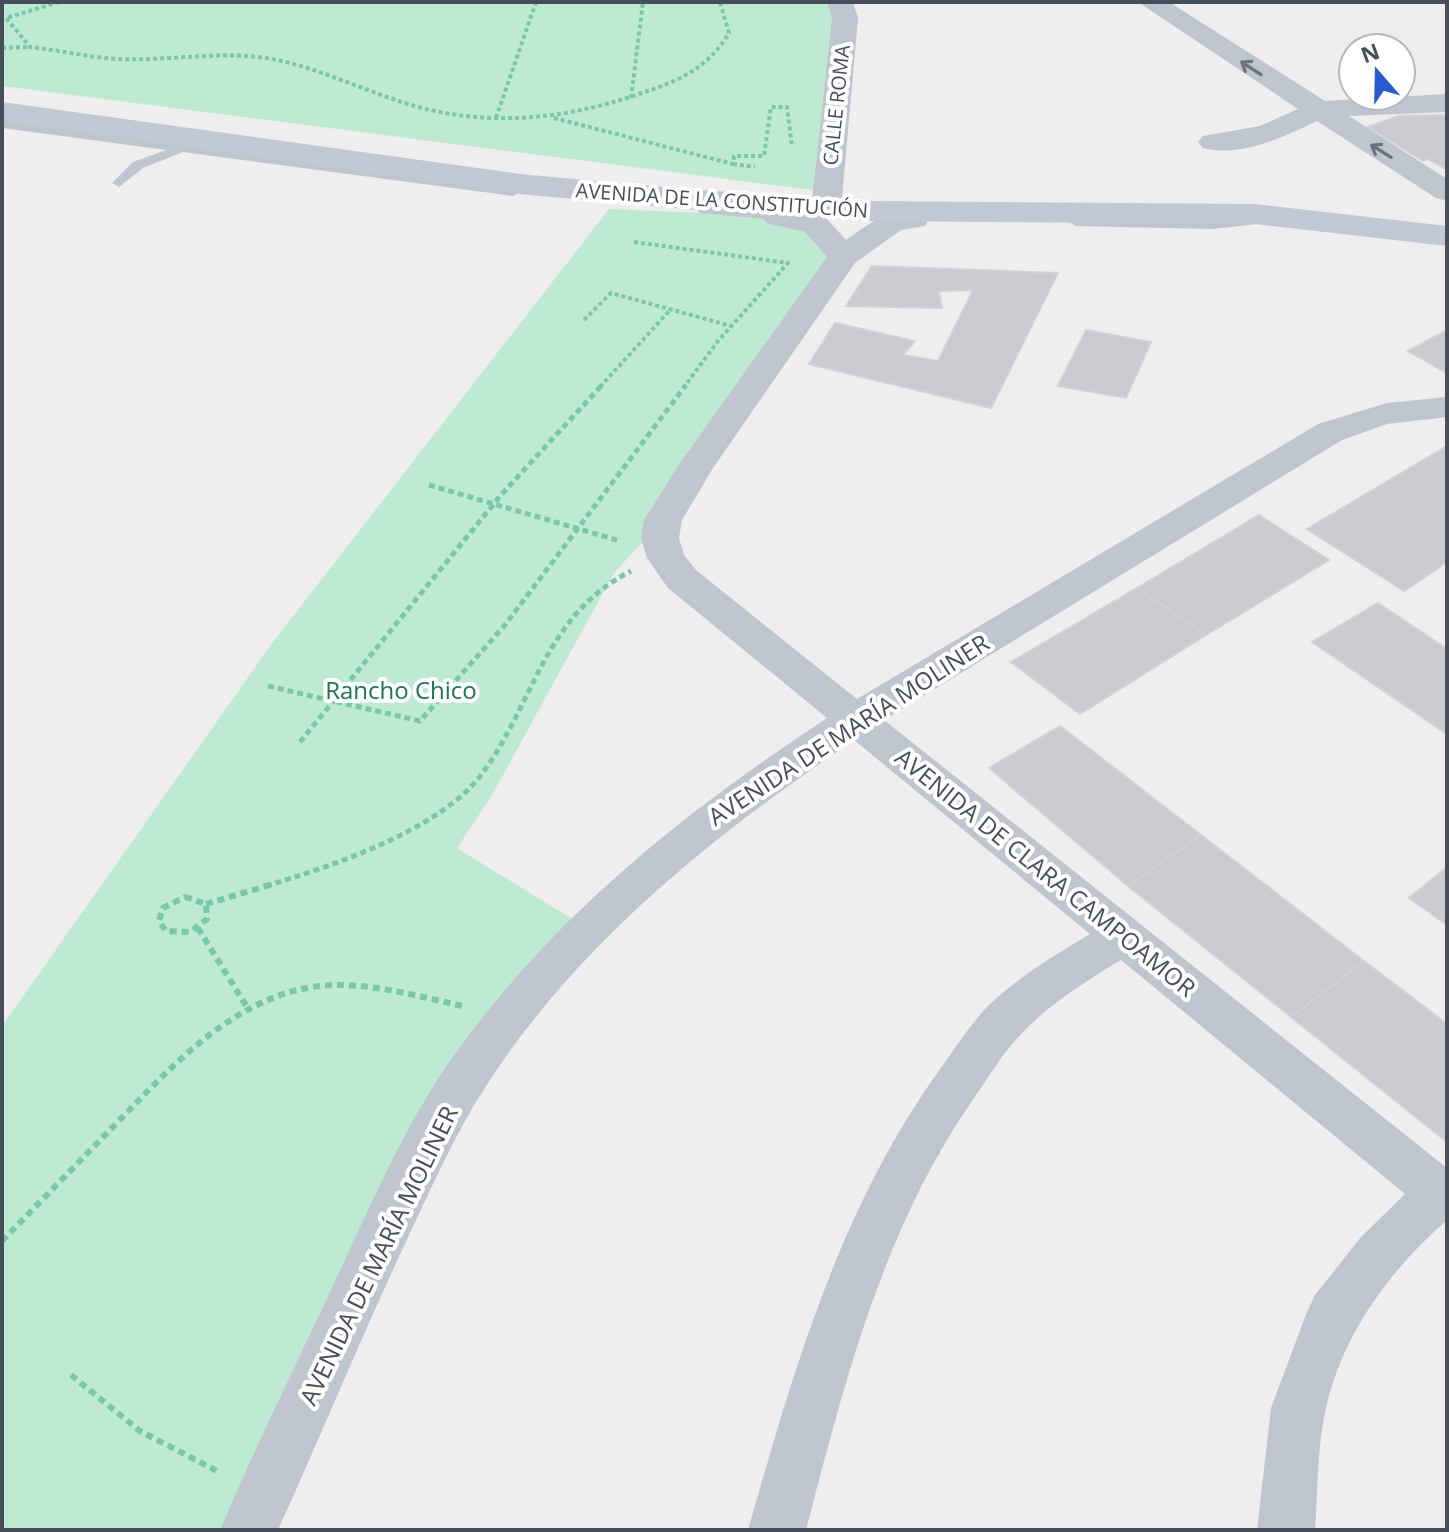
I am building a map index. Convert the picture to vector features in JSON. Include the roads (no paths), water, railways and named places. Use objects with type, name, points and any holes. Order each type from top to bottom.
[{"type":"street","name":"CALLE ROMA","points":[[826,209],[845,18],[840,2]]},
{"type":"street","points":[[1151,2],[1316,111],[1447,192]]},
{"type":"street","points":[[1213,142],[1267,134],[1316,111],[1393,103],[1447,103]]},
{"type":"street","name":"AVENIDA DE LA CONSTITUCIÓN","points":[[2,111],[520,184],[826,209],[1288,217],[1447,236]]},
{"type":"street","points":[[777,216],[816,225],[844,256],[892,222],[914,219]]},
{"type":"street","name":"AVENIDA DE CLARA CAMPOAMOR","points":[[844,256],[696,466],[663,520],[660,538],[666,558],[682,579],[1444,1195]]},
{"type":"street","name":"AVENIDA DE MARÍA MOLINER","points":[[258,1513],[387,1227],[444,1113],[479,1057],[585,927],[692,831],[857,719],[1330,432],[1361,418],[1407,408],[1447,407]]},
{"type":"street","points":[[777,1530],[838,1316],[875,1221],[935,1110],[1006,1019],[1064,974],[1125,935]]},
{"type":"street","points":[[1286,1530],[1298,1408],[1334,1312],[1379,1253],[1444,1195]]},
{"type":"lane","points":[[2,124],[444,185],[777,216],[1212,225],[1288,217]]},
{"type":"lane","points":[[111,139],[127,147],[130,157],[127,171],[119,183],[138,165],[188,149]]},
{"type":"park label","name":"Rancho Chico","points":[[401,689]]}]
